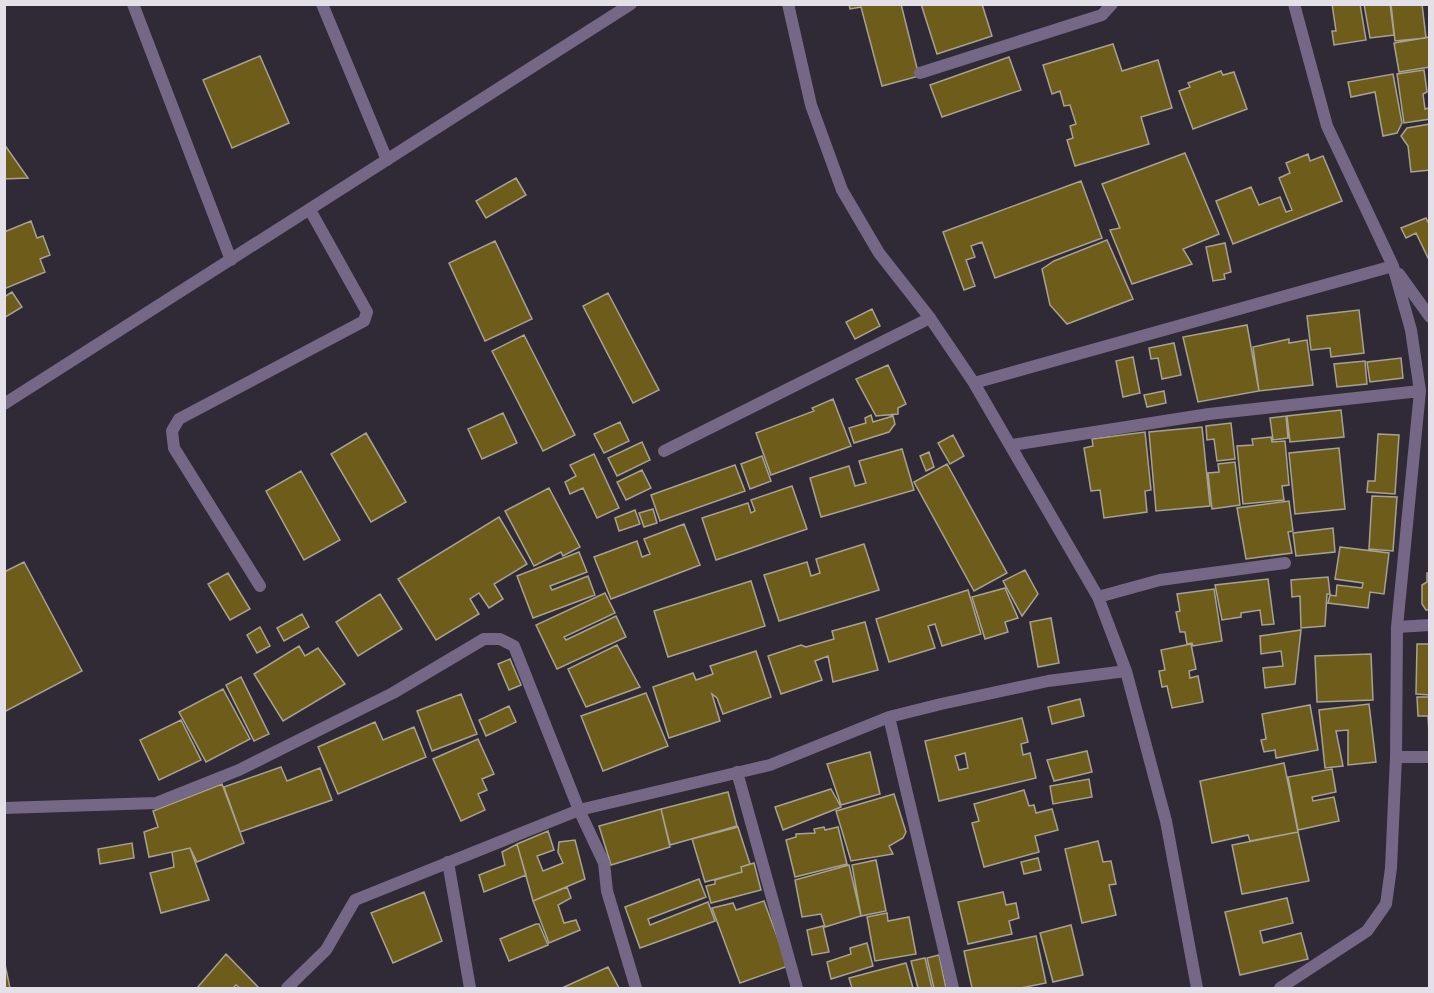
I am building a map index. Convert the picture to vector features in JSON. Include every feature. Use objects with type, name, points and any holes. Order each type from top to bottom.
[{"type":"street","points":[[133,4],[231,260]]},
{"type":"street","points":[[322,4],[387,160]]},
{"type":"street","points":[[4,404],[631,4]]},
{"type":"street","points":[[788,4],[811,105],[842,190],[879,253],[930,318],[974,383],[1098,597],[1126,671],[1166,821],[1197,988]]},
{"type":"street","points":[[920,73],[1102,15],[1112,4]]},
{"type":"street","points":[[1280,988],[1367,931],[1386,904],[1391,868],[1396,757],[1397,627],[1420,391],[1411,330],[1393,266],[1327,126],[1294,4]]},
{"type":"street","points":[[260,586],[174,448],[172,431],[179,419],[364,321],[367,312],[310,210]]},
{"type":"street","points":[[974,383],[1393,266]]},
{"type":"street","points":[[1393,266],[1430,316]]},
{"type":"street","points":[[664,451],[930,318]]},
{"type":"street","points":[[1012,445],[1209,414],[1420,391]]},
{"type":"street","points":[[1098,597],[1160,580],[1285,563]]},
{"type":"street","points":[[1397,627],[1430,625]]},
{"type":"street","points":[[4,808],[156,803],[249,765],[393,693],[484,639],[500,639],[514,646],[579,810],[604,863],[607,891],[636,988]]},
{"type":"street","points":[[288,988],[326,950],[355,900],[579,810],[770,765],[888,717],[1048,681],[1126,671]]},
{"type":"street","points":[[888,717],[953,988]]},
{"type":"street","points":[[1396,757],[1430,758]]},
{"type":"street","points":[[737,772],[797,988]]},
{"type":"street","points":[[448,862],[470,988]]},
{"type":"building","points":[[849,4],[901,4],[919,76],[882,86],[861,7],[850,9]]},
{"type":"building","points":[[921,4],[982,4],[992,36],[937,54]]},
{"type":"building","points":[[1332,4],[1360,4],[1366,40],[1334,45],[1332,31],[1336,31]]},
{"type":"building","points":[[1364,4],[1390,4],[1394,35],[1370,38]]},
{"type":"building","points":[[1391,4],[1422,4],[1426,38],[1395,41]]},
{"type":"building","points":[[1430,37],[1430,67],[1399,72],[1394,43]]},
{"type":"building","points":[[1113,44],[1122,71],[1158,60],[1172,108],[1141,117],[1149,144],[1075,166],[1067,140],[1073,138],[1070,126],[1076,124],[1070,105],[1064,106],[1060,91],[1052,94],[1043,65]]},
{"type":"building","points":[[260,56],[289,123],[232,148],[203,80]]},
{"type":"building","points":[[1009,57],[1021,90],[942,117],[930,85]]},
{"type":"building","points":[[1424,70],[1427,92],[1423,94],[1425,109],[1429,108],[1430,119],[1404,123],[1397,74]]},
{"type":"building","points":[[1221,71],[1223,75],[1234,72],[1247,109],[1193,129],[1179,91],[1190,87],[1188,83]]},
{"type":"building","points":[[1393,74],[1402,123],[1397,133],[1383,136],[1375,92],[1351,97],[1348,82]]},
{"type":"building","points":[[1430,124],[1430,170],[1411,172],[1408,146],[1401,136],[1407,128]]},
{"type":"building","points":[[4,144],[28,178],[4,179]]},
{"type":"building","points":[[1185,153],[1219,234],[1183,249],[1192,264],[1132,284],[1110,230],[1120,228],[1102,184]]},
{"type":"building","points":[[1308,154],[1310,161],[1323,156],[1342,201],[1233,244],[1216,201],[1251,187],[1259,205],[1280,197],[1286,212],[1292,210],[1279,178],[1290,173],[1286,163]]},
{"type":"building","points":[[516,178],[526,195],[486,218],[476,201]]},
{"type":"building","points":[[1081,181],[1102,238],[995,278],[982,242],[971,246],[975,257],[966,260],[975,286],[964,290],[943,232]]},
{"type":"building","points":[[1426,218],[1430,226],[1430,262],[1416,233],[1406,238],[1401,228]]},
{"type":"building","points":[[31,221],[37,238],[43,236],[50,255],[40,259],[45,272],[4,289],[4,232]]},
{"type":"building","points":[[1107,240],[1133,299],[1067,324],[1050,305],[1042,269],[1054,261]]},
{"type":"building","points":[[495,241],[532,319],[485,341],[449,263]]},
{"type":"building","points":[[1225,243],[1231,272],[1224,274],[1225,279],[1213,281],[1206,247]]},
{"type":"building","points":[[12,292],[22,307],[4,318],[4,297]]},
{"type":"building","points":[[608,293],[659,390],[633,403],[583,306]]},
{"type":"building","points":[[872,309],[880,326],[855,339],[846,322]]},
{"type":"building","points":[[1359,310],[1364,353],[1331,357],[1330,348],[1311,350],[1307,316]]},
{"type":"building","points":[[1247,325],[1259,391],[1198,402],[1183,337]]},
{"type":"building","points":[[524,335],[575,435],[543,451],[492,351]]},
{"type":"building","points":[[1289,339],[1289,343],[1307,340],[1313,385],[1259,391],[1253,347]]},
{"type":"building","points":[[1174,343],[1181,375],[1162,379],[1158,358],[1151,359],[1149,348]]},
{"type":"building","points":[[1133,357],[1140,393],[1123,397],[1116,361]]},
{"type":"building","points":[[1401,358],[1403,378],[1370,382],[1367,362]]},
{"type":"building","points":[[1365,361],[1367,384],[1337,387],[1334,364]]},
{"type":"building","points":[[888,365],[906,404],[898,408],[898,414],[876,416],[856,379]]},
{"type":"building","points":[[1164,391],[1166,403],[1147,407],[1144,395]]},
{"type":"building","points":[[833,399],[851,446],[771,475],[756,433],[814,411],[812,408]]},
{"type":"building","points":[[1341,410],[1344,437],[1290,442],[1287,416]]},
{"type":"building","points":[[503,413],[517,443],[482,459],[468,429]]},
{"type":"building","points":[[871,415],[873,422],[893,416],[895,424],[889,432],[854,443],[849,428],[866,423],[865,418]]},
{"type":"building","points":[[1286,416],[1288,438],[1273,440],[1270,418]]},
{"type":"building","points":[[620,422],[629,441],[604,453],[594,434]]},
{"type":"building","points":[[1231,423],[1235,459],[1217,461],[1214,439],[1207,440],[1206,426]]},
{"type":"building","points":[[1202,427],[1210,506],[1156,511],[1149,432]]},
{"type":"building","points":[[1145,432],[1151,490],[1145,491],[1147,512],[1104,518],[1100,490],[1091,491],[1084,448],[1093,446],[1092,439]]},
{"type":"building","points":[[366,433],[406,502],[371,522],[331,454]]},
{"type":"building","points":[[1378,434],[1399,435],[1395,494],[1367,492],[1368,481],[1375,481]]},
{"type":"building","points":[[953,435],[964,456],[950,464],[938,443]]},
{"type":"building","points":[[1271,437],[1272,442],[1285,441],[1289,485],[1282,486],[1284,500],[1243,504],[1237,446],[1253,445],[1252,439]]},
{"type":"building","points":[[642,442],[650,460],[617,476],[608,458]]},
{"type":"building","points":[[1339,448],[1345,509],[1295,514],[1289,453]]},
{"type":"building","points":[[902,449],[914,490],[821,517],[810,478],[849,466],[855,486],[866,483],[859,461]]},
{"type":"building","points":[[929,452],[934,467],[926,471],[920,456]]},
{"type":"building","points":[[594,454],[619,508],[597,518],[583,488],[570,494],[565,482],[576,476],[570,465]]},
{"type":"building","points":[[762,456],[771,481],[750,489],[741,464]]},
{"type":"building","points":[[1235,462],[1240,505],[1212,509],[1208,473],[1219,472],[1218,464]]},
{"type":"building","points":[[947,464],[1007,573],[974,591],[914,482]]},
{"type":"building","points":[[735,465],[745,491],[660,521],[651,495]]},
{"type":"building","points":[[642,470],[651,488],[626,500],[617,482]]},
{"type":"building","points":[[301,471],[340,540],[304,560],[266,491]]},
{"type":"building","points":[[792,486],[807,529],[716,560],[702,518],[748,503],[751,513],[755,511],[751,500]]},
{"type":"building","points":[[549,488],[580,547],[563,556],[561,552],[534,566],[505,511]]},
{"type":"building","points":[[1372,496],[1397,497],[1393,551],[1369,549]]},
{"type":"building","points":[[1289,501],[1293,531],[1288,532],[1292,553],[1246,559],[1237,508]]},
{"type":"building","points":[[653,509],[657,523],[644,527],[639,513]]},
{"type":"building","points":[[635,510],[640,524],[619,531],[615,518]]},
{"type":"building","points":[[499,517],[527,564],[494,584],[503,599],[489,608],[479,593],[470,599],[479,614],[436,640],[398,579]]},
{"type":"building","points":[[684,524],[700,565],[611,599],[594,557],[637,541],[642,557],[650,554],[644,539]]},
{"type":"building","points":[[1333,528],[1335,552],[1296,556],[1293,533]]},
{"type":"building","points":[[864,544],[879,590],[779,621],[764,575],[807,562],[811,576],[820,573],[816,559]]},
{"type":"building","points":[[1340,547],[1389,553],[1384,594],[1370,592],[1368,608],[1328,603],[1330,595],[1336,596],[1337,585],[1362,588],[1363,583],[1335,579]]},
{"type":"building","points":[[579,552],[587,572],[550,586],[552,590],[588,576],[595,595],[533,618],[517,576]]},
{"type":"building","points":[[24,562],[82,671],[4,712],[4,572]]},
{"type":"building","points":[[1025,570],[1038,594],[1022,616],[1003,581]]},
{"type":"building","points":[[228,573],[250,609],[230,620],[208,584]]},
{"type":"building","points":[[1427,573],[1430,573],[1430,610],[1426,610],[1422,604],[1422,585],[1427,582]]},
{"type":"building","points":[[1328,577],[1330,594],[1327,594],[1325,626],[1301,628],[1300,596],[1292,597],[1291,580]]},
{"type":"building","points":[[1268,579],[1274,624],[1262,625],[1260,610],[1241,613],[1241,617],[1222,620],[1215,585]]},
{"type":"building","points":[[751,581],[765,626],[668,657],[654,611]]},
{"type":"building","points":[[1005,588],[1018,618],[1005,622],[1008,632],[985,639],[972,597]]},
{"type":"building","points":[[1214,589],[1222,641],[1193,646],[1192,643],[1187,644],[1185,632],[1180,632],[1176,612],[1180,611],[1177,594]]},
{"type":"building","points":[[968,590],[981,634],[942,646],[935,624],[928,626],[935,648],[889,662],[876,619]]},
{"type":"building","points":[[605,593],[615,613],[564,637],[566,640],[616,616],[626,637],[557,669],[536,625]]},
{"type":"building","points":[[380,594],[402,629],[358,656],[336,622]]},
{"type":"building","points":[[302,614],[309,627],[284,641],[277,628]]},
{"type":"building","points":[[1051,618],[1059,663],[1038,667],[1030,622]]},
{"type":"building","points":[[865,622],[878,670],[833,682],[828,656],[815,661],[822,680],[781,694],[768,656],[801,645],[806,647],[834,639],[832,631]]},
{"type":"building","points":[[260,627],[270,646],[257,653],[247,635]]},
{"type":"building","points":[[1301,630],[1295,684],[1265,688],[1263,668],[1283,666],[1281,651],[1261,654],[1260,636]]},
{"type":"building","points":[[1191,644],[1196,669],[1189,671],[1190,678],[1198,676],[1203,702],[1172,708],[1167,686],[1162,687],[1159,671],[1165,670],[1161,650]]},
{"type":"building","points":[[1417,644],[1430,644],[1430,695],[1416,694]]},
{"type":"building","points":[[617,645],[640,687],[586,707],[568,669]]},
{"type":"building","points":[[299,646],[305,656],[318,648],[345,684],[283,721],[254,674]]},
{"type":"building","points":[[756,651],[771,697],[723,714],[717,698],[712,694],[720,721],[669,738],[653,687],[693,673],[696,680],[713,674],[710,666]]},
{"type":"building","points":[[1371,654],[1373,700],[1317,702],[1315,656]]},
{"type":"building","points":[[510,659],[521,685],[509,690],[498,664]]},
{"type":"building","points":[[241,677],[269,734],[254,741],[226,685]]},
{"type":"building","points":[[223,689],[250,739],[206,762],[179,712]]},
{"type":"building","points":[[646,693],[668,746],[603,771],[581,716]]},
{"type":"building","points":[[461,694],[477,734],[432,751],[417,711]]},
{"type":"building","points":[[1417,697],[1430,697],[1430,750],[1428,716],[1418,716]]},
{"type":"building","points":[[1080,699],[1084,716],[1052,724],[1048,707]]},
{"type":"building","points":[[1369,704],[1376,762],[1348,765],[1348,730],[1336,731],[1343,766],[1325,768],[1319,710]]},
{"type":"building","points":[[1310,705],[1318,750],[1276,758],[1275,750],[1264,752],[1261,740],[1266,739],[1262,714]]},
{"type":"building","points":[[509,706],[516,722],[486,736],[479,720]]},
{"type":"building","points":[[1022,718],[1028,742],[1021,744],[1023,755],[1030,753],[1036,778],[939,801],[925,741]],"holes":[[[965,753],[968,768],[959,770],[955,756]]]},
{"type":"building","points":[[181,720],[201,760],[159,780],[140,740]]},
{"type":"building","points":[[375,722],[383,740],[414,727],[426,757],[338,794],[318,747]]},
{"type":"building","points":[[478,739],[494,774],[482,779],[487,790],[478,794],[485,810],[461,821],[433,759]]},
{"type":"building","points":[[1087,751],[1092,772],[1054,781],[1047,760]]},
{"type":"building","points":[[870,752],[880,794],[841,805],[827,764]]},
{"type":"building","points":[[1284,763],[1298,832],[1250,841],[1248,835],[1212,843],[1200,781]]},
{"type":"building","points":[[281,767],[287,781],[320,768],[332,800],[240,832],[224,787]]},
{"type":"building","points":[[1332,769],[1336,792],[1312,797],[1313,801],[1334,797],[1339,821],[1298,830],[1288,777]]},
{"type":"building","points":[[1089,779],[1092,797],[1053,804],[1050,786]]},
{"type":"building","points":[[222,784],[244,843],[197,862],[190,848],[149,857],[144,832],[158,827],[153,811]]},
{"type":"building","points":[[831,789],[841,807],[783,830],[775,807]]},
{"type":"building","points":[[1024,790],[1029,806],[1034,805],[1036,813],[1052,809],[1058,830],[1035,836],[1039,852],[984,867],[972,823],[979,821],[974,804]]},
{"type":"building","points":[[728,792],[737,826],[670,845],[661,809]]},
{"type":"building","points":[[894,794],[906,832],[903,838],[889,846],[893,854],[851,861],[836,811]]},
{"type":"building","points":[[661,809],[670,847],[611,865],[599,826]]},
{"type":"building","points":[[738,827],[750,864],[741,867],[742,872],[705,882],[692,839]]},
{"type":"building","points":[[824,827],[825,830],[838,827],[847,864],[795,877],[786,840],[796,837],[796,834],[815,833],[814,829]]},
{"type":"building","points":[[548,831],[554,850],[537,856],[543,871],[563,863],[558,852],[559,842],[575,840],[585,879],[533,901],[517,844]]},
{"type":"building","points":[[1298,832],[1309,881],[1242,894],[1232,845]]},
{"type":"building","points":[[1098,841],[1103,862],[1111,861],[1116,884],[1109,885],[1116,915],[1082,923],[1065,849]]},
{"type":"building","points":[[132,843],[134,858],[100,864],[98,849]]},
{"type":"building","points":[[517,844],[526,875],[484,892],[479,875],[505,865],[502,852]]},
{"type":"building","points":[[190,848],[209,900],[161,913],[150,873],[174,867],[172,852]]},
{"type":"building","points":[[1038,858],[1041,870],[1024,874],[1021,862]]},
{"type":"building","points":[[876,860],[886,911],[861,916],[852,865]]},
{"type":"building","points":[[754,863],[761,890],[711,903],[706,886],[715,884],[715,880],[742,872],[741,867]]},
{"type":"building","points":[[849,865],[861,916],[825,927],[821,914],[802,917],[795,880]]},
{"type":"building","points":[[699,879],[706,897],[648,919],[650,925],[708,902],[715,921],[640,948],[625,907]]},
{"type":"building","points":[[567,887],[571,898],[558,905],[564,923],[576,920],[580,930],[549,943],[533,901]]},
{"type":"building","points":[[424,892],[442,941],[393,963],[371,913]]},
{"type":"building","points":[[1003,892],[1006,905],[1016,903],[1019,918],[1009,921],[1012,934],[968,944],[958,902]]},
{"type":"building","points":[[1287,898],[1293,923],[1260,931],[1263,943],[1301,933],[1308,959],[1240,975],[1225,912]]},
{"type":"building","points":[[764,901],[788,966],[740,983],[712,908],[733,903],[736,910]]},
{"type":"building","points":[[887,913],[888,921],[909,917],[916,954],[875,961],[867,917]]},
{"type":"building","points":[[539,924],[548,945],[509,961],[500,939]]},
{"type":"building","points":[[1071,925],[1083,975],[1053,982],[1040,933]]},
{"type":"building","points":[[823,926],[829,952],[812,955],[807,930]]},
{"type":"building","points":[[1036,936],[1046,983],[1021,988],[972,988],[964,951]]},
{"type":"building","points":[[867,943],[873,966],[831,979],[827,962],[851,954],[850,948]]},
{"type":"building","points":[[226,954],[259,988],[240,988],[236,985],[233,988],[197,988]]},
{"type":"building","points":[[939,955],[946,988],[934,988],[927,958]]},
{"type":"building","points":[[925,958],[932,988],[918,988],[911,961]]},
{"type":"building","points":[[4,960],[10,988],[4,988]]},
{"type":"building","points":[[906,963],[913,988],[852,988],[849,978]]},
{"type":"building","points":[[608,967],[619,988],[562,988]]}]
